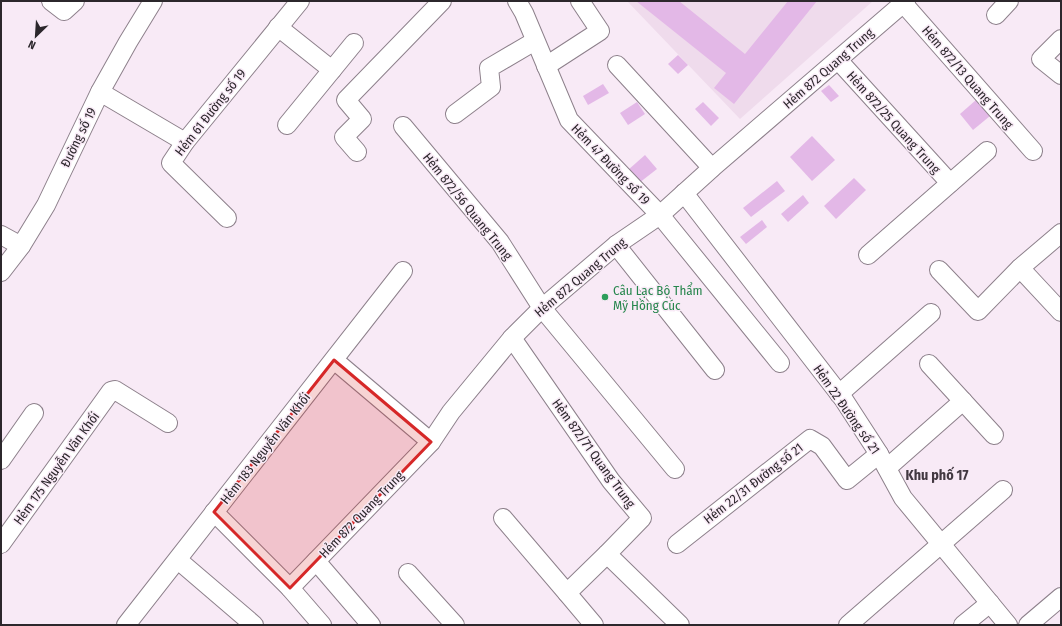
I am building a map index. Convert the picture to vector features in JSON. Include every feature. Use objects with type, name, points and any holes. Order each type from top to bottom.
[{"type":"street","name":"Đường số 19","points":[[1,272],[21,246],[46,205],[100,92],[153,1]]},
{"type":"street","name":"Hẻm 61 Đường số 19","points":[[227,218],[171,163],[185,142],[300,1]]},
{"type":"street","points":[[357,152],[344,137],[362,119],[346,100],[442,1]]},
{"type":"street","name":"Hẻm 47 Đường số 19","points":[[517,1],[524,13],[569,120],[660,215],[780,363]]},
{"type":"street","points":[[546,66],[600,31],[580,1]]},
{"type":"street","points":[[996,15],[1009,1]]},
{"type":"street","name":"Hẻm 872 Quang Trung","points":[[290,588],[431,442],[451,412],[512,338],[542,308],[616,245],[660,215],[712,168],[904,2]]},
{"type":"street","name":"Hẻm 872/13 Quang Trung","points":[[904,2],[1033,151]]},
{"type":"street","points":[[278,27],[332,70]]},
{"type":"street","points":[[1061,39],[1042,59],[1061,75]]},
{"type":"street","points":[[455,114],[491,87],[489,68],[535,41]]},
{"type":"street","points":[[287,125],[354,43]]},
{"type":"street","name":"Hẻm 872/25 Quang Trung","points":[[838,60],[950,183]]},
{"type":"street","points":[[617,65],[712,168]]},
{"type":"street","points":[[100,92],[185,142]]},
{"type":"street","name":"Hẻm 872/56 Quang Trung","points":[[403,126],[500,242],[542,308],[675,468]]},
{"type":"street","name":"Hẻm 872/25 Quang Trung","points":[[868,256],[987,151]]},
{"type":"street","name":"Hẻm 22 Đường số 21","points":[[684,193],[839,394],[883,461],[903,498],[1008,625]]},
{"type":"street","points":[[939,270],[978,311],[1020,268],[1061,232]]},
{"type":"street","points":[[1,235],[21,246]]},
{"type":"street","points":[[616,245],[715,370]]},
{"type":"street","points":[[1020,268],[1061,312]]},
{"type":"street","name":"Hẻm 183 Nguyễn Văn Khối","points":[[135,622],[178,560],[214,512],[403,271]]},
{"type":"street","points":[[839,394],[931,313]]},
{"type":"street","name":"Hẻm 872/71 Quang Trung","points":[[512,338],[611,481],[642,518],[567,593]]},
{"type":"street","points":[[334,360],[431,442]]},
{"type":"street","points":[[929,364],[994,435]]},
{"type":"street","name":"Hẻm 175 Nguyễn Văn Khối","points":[[1,544],[111,391],[115,390],[168,423]]},
{"type":"street","points":[[883,461],[963,401]]},
{"type":"street","points":[[1,460],[34,413]]},
{"type":"street","name":"Hẻm 22/31 Đường số 21","points":[[676,544],[810,439],[822,446],[847,480],[883,461]]},
{"type":"street","points":[[848,625],[1003,490]]},
{"type":"street","points":[[214,512],[290,588],[322,625]]},
{"type":"street","points":[[503,518],[594,625]]},
{"type":"street","points":[[607,554],[680,625]]},
{"type":"street","points":[[178,560],[254,625]]},
{"type":"street","points":[[316,561],[371,625]]},
{"type":"street","points":[[408,573],[455,625]]},
{"type":"street","points":[[1028,625],[1061,597]]},
{"type":"street","points":[[963,625],[990,603]]},
{"type":"highlighted area","points":[[334,360],[431,442],[290,588],[214,512]]},
{"type":"shaded area","points":[[627,1],[873,1],[740,119]]},
{"type":"building","points":[[636,1],[679,1],[745,54],[788,1],[817,1],[734,104],[714,88],[726,73]]},
{"type":"building","points":[[678,55],[688,65],[678,74],[668,64]]},
{"type":"building","points":[[603,84],[609,93],[588,105],[583,96]]},
{"type":"building","points":[[829,85],[839,96],[831,102],[821,91]]},
{"type":"building","points":[[976,100],[990,116],[973,130],[960,114]]},
{"type":"building","points":[[637,102],[645,114],[628,125],[620,113]]},
{"type":"building","points":[[703,102],[719,118],[711,126],[695,109]]},
{"type":"building","points":[[812,136],[835,160],[812,181],[790,157]]},
{"type":"building","points":[[645,155],[657,169],[639,183],[628,170]]},
{"type":"building","points":[[854,178],[866,190],[836,219],[824,206]]},
{"type":"building","points":[[777,181],[785,191],[751,217],[743,208]]},
{"type":"building","points":[[803,195],[809,203],[788,222],[781,214]]},
{"type":"building","points":[[762,220],[767,227],[746,244],[740,237]]},
{"type":"place","name":"Câu Lạc Bộ Thẩm Mỹ Hồng Cúc","points":[[605,297]]},
{"type":"district","name":"Khu phố 17","points":[[937,475]]}]
